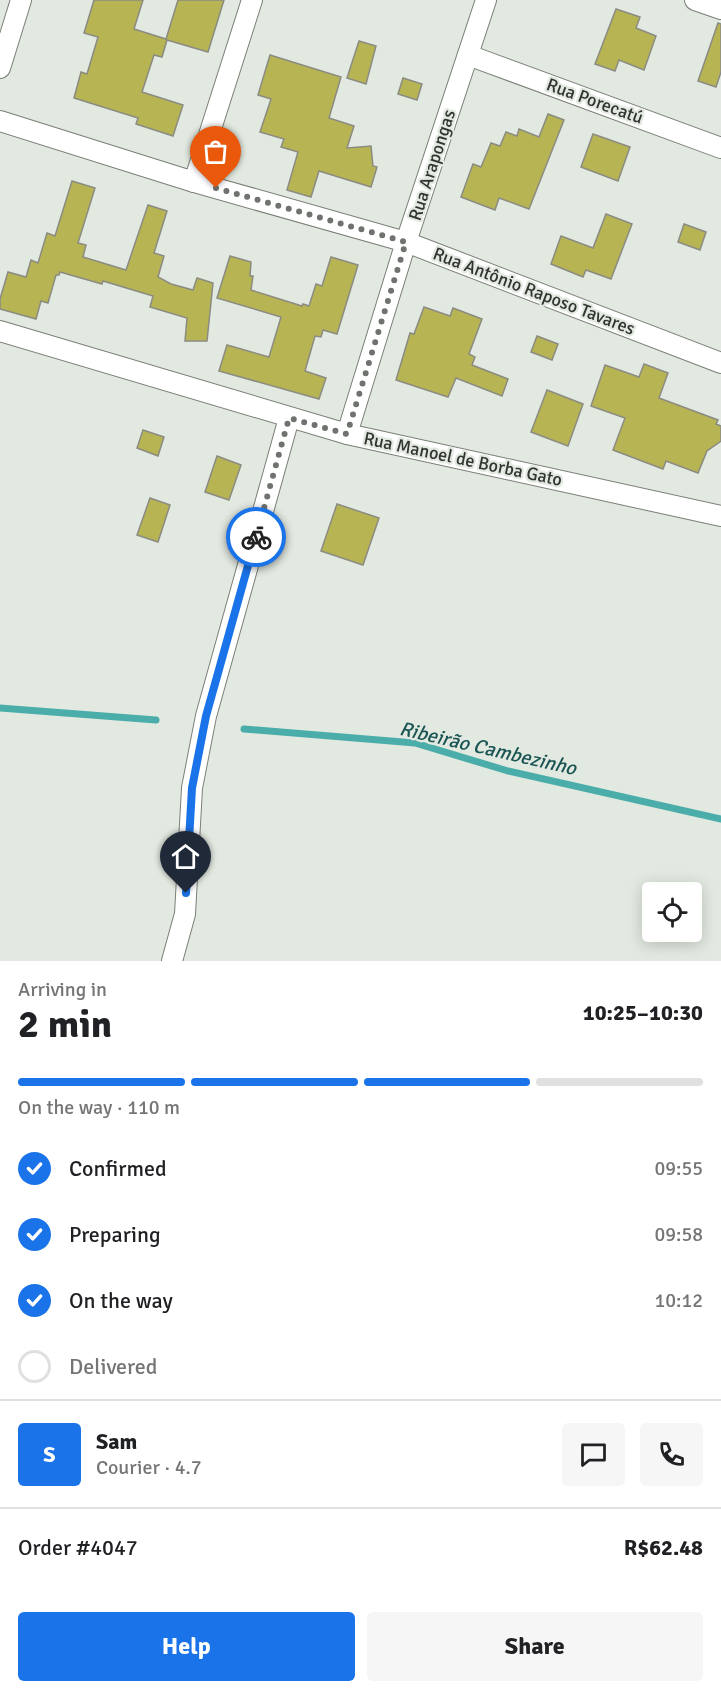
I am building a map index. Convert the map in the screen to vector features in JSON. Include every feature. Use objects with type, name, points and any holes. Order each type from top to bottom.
[{"type":"street","points":[[0,68],[21,0]]},
{"type":"street","points":[[194,182],[252,0]]},
{"type":"street","name":"Rua Arapongas","points":[[347,434],[406,242],[486,0]]},
{"type":"street","points":[[695,0],[721,9]]},
{"type":"street","name":"Rua Porecatú","points":[[468,55],[721,148]]},
{"type":"street","name":"Rua Antônio Raposo Tavares","points":[[0,121],[194,182],[406,242],[721,363]]},
{"type":"street","name":"Rua Manoel de Borba Gato","points":[[0,331],[347,434],[721,516]]},
{"type":"street","points":[[172,961],[185,914],[192,788],[202,734],[289,418]]},
{"type":"building","points":[[94,0],[143,0],[134,29],[166,39],[178,0],[224,0],[208,52],[167,40],[162,57],[154,55],[142,92],[183,105],[173,136],[136,124],[138,118],[74,98],[81,72],[87,74],[98,37],[84,33]]},
{"type":"building","points":[[616,9],[640,17],[636,28],[656,36],[644,70],[619,60],[615,71],[595,64]]},
{"type":"building","points":[[718,23],[721,24],[721,72],[716,87],[698,81]]},
{"type":"building","points":[[359,41],[376,46],[366,84],[347,78]]},
{"type":"building","points":[[270,55],[341,77],[329,118],[354,126],[347,148],[371,146],[373,166],[377,167],[371,187],[319,171],[311,197],[287,190],[298,152],[281,147],[284,139],[260,132],[271,99],[258,95]]},
{"type":"building","points":[[403,78],[422,84],[417,100],[398,94]]},
{"type":"building","points":[[548,114],[564,120],[529,209],[499,198],[495,210],[461,197],[473,164],[481,167],[491,143],[500,146],[506,132],[517,136],[519,129],[539,137]]},
{"type":"building","points":[[593,134],[630,147],[618,181],[581,167]]},
{"type":"building","points":[[72,181],[95,188],[78,243],[86,245],[83,257],[126,270],[148,205],[167,211],[154,253],[164,256],[158,277],[171,284],[193,290],[197,278],[213,283],[207,341],[185,341],[187,318],[150,307],[153,296],[103,281],[102,284],[60,272],[56,275],[48,303],[41,301],[36,319],[0,309],[0,299],[8,272],[26,277],[31,260],[38,263],[47,233],[55,236]]},
{"type":"building","points":[[606,214],[632,224],[611,279],[586,270],[583,277],[551,264],[561,236],[593,248]]},
{"type":"building","points":[[684,224],[706,232],[700,250],[678,242]]},
{"type":"building","points":[[230,256],[251,262],[250,276],[253,276],[251,290],[302,306],[303,304],[309,306],[316,284],[322,286],[331,257],[358,265],[337,334],[323,330],[321,337],[315,336],[305,371],[326,378],[319,399],[219,371],[227,345],[269,357],[281,317],[217,298]]},
{"type":"building","points":[[424,307],[450,316],[453,308],[482,319],[469,354],[475,357],[472,365],[508,379],[502,396],[456,378],[448,397],[396,380],[410,333],[414,334]]},
{"type":"building","points":[[537,336],[558,344],[552,360],[531,352]]},
{"type":"building","points":[[644,364],[668,373],[659,398],[718,420],[716,424],[721,426],[721,441],[707,451],[698,473],[666,461],[663,469],[613,450],[625,418],[591,406],[605,365],[639,377]]},
{"type":"building","points":[[547,390],[583,404],[568,446],[531,432]]},
{"type":"building","points":[[143,430],[164,437],[158,456],[137,448]]},
{"type":"building","points":[[217,456],[241,465],[229,500],[205,492]]},
{"type":"building","points":[[150,498],[170,505],[158,542],[137,535]]},
{"type":"building","points":[[337,504],[379,518],[363,565],[321,551]]},
{"type":"waterway","name":"Ribeirão Cambezinho","points":[[0,708],[156,720]]},
{"type":"waterway","name":"Ribeirão Cambezinho","points":[[244,729],[415,743],[508,771],[721,819]]},
{"type":"way so far","points":[[216,188],[406,242],[347,434],[289,418],[256,537]]},
{"type":"route","points":[[186,893],[192,788],[206,716],[256,537]]}]
